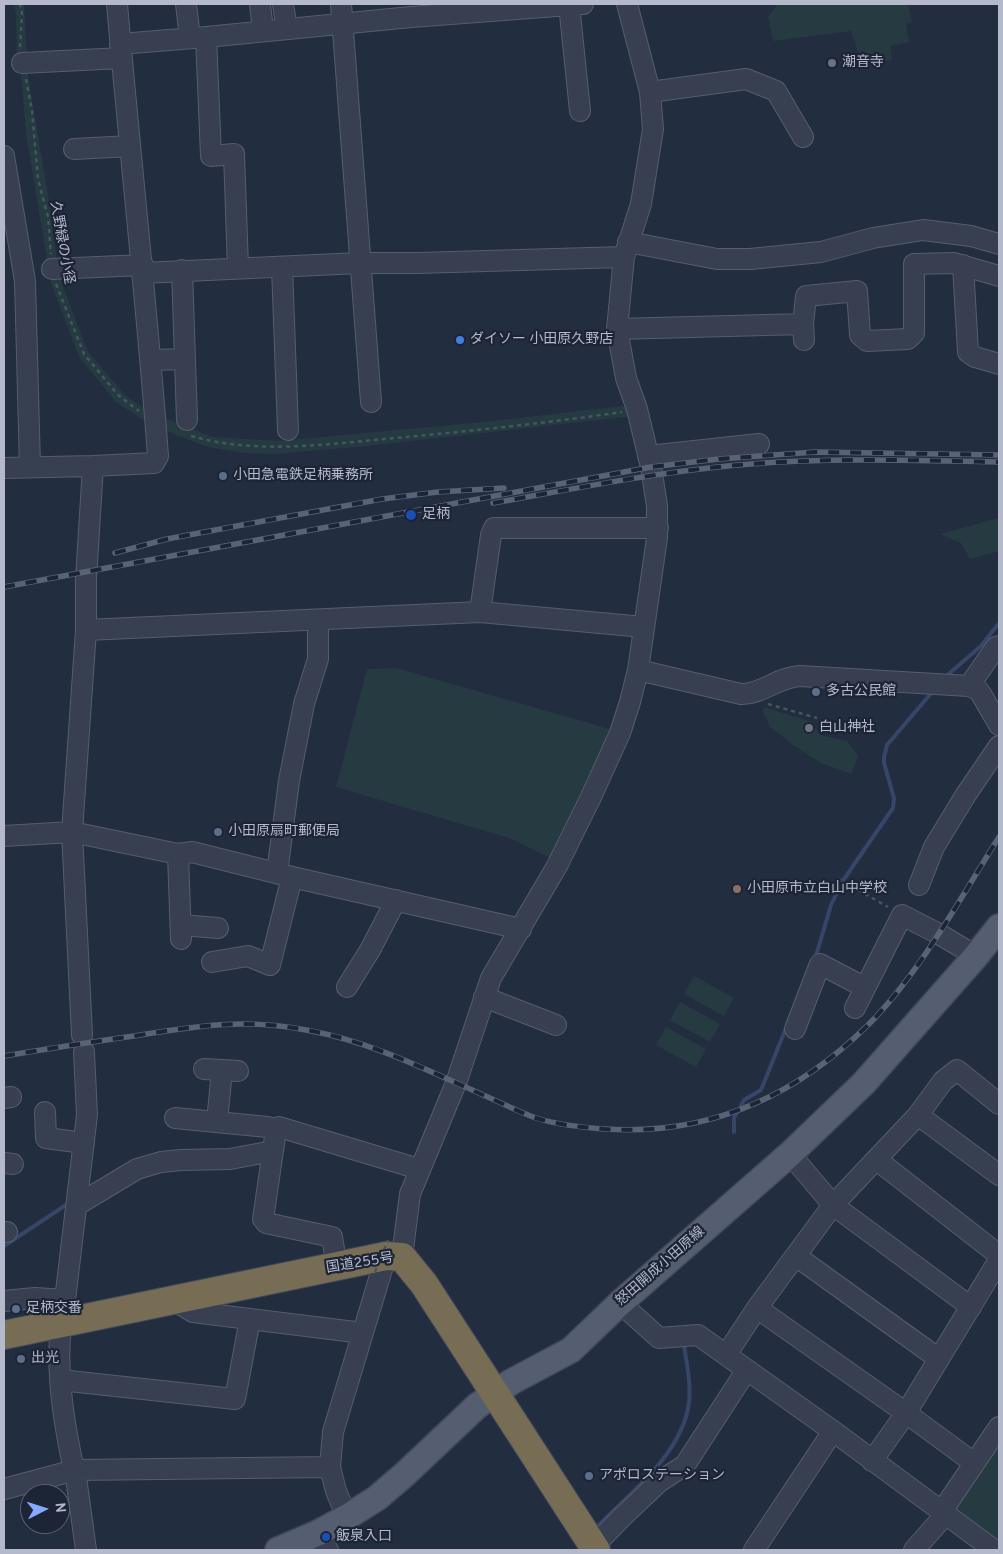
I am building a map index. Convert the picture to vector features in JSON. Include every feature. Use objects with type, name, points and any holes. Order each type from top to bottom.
[{"type":"highway","name":"国道255号","points":[[4,1335],[62,1312],[173,1300],[388,1256],[424,1284],[595,1548]]},
{"type":"main road","name":"怒田開成小田原線","points":[[278,1550],[323,1541],[348,1517],[406,1474],[477,1406],[512,1382],[571,1350],[620,1303],[790,1154],[864,1083],[976,956],[997,936]]},
{"type":"street","points":[[4,468],[154,463],[158,456],[143,269],[117,4]]},
{"type":"street","points":[[186,4],[198,38],[211,156],[234,154],[238,268]]},
{"type":"street","points":[[260,4],[263,31]]},
{"type":"street","points":[[283,4],[286,28]]},
{"type":"street","points":[[341,4],[371,402]]},
{"type":"street","points":[[22,63],[121,51],[198,38],[343,24],[410,10],[574,4],[580,111]]},
{"type":"street","points":[[348,1517],[336,1491],[330,1467],[333,1432],[388,1256],[419,1170],[456,1083],[491,978],[557,866],[592,797],[620,733],[638,670],[658,528],[655,490],[648,456],[637,409],[626,378],[617,329],[626,250],[641,204],[649,163],[653,128],[650,92],[627,4]]},
{"type":"street","points":[[650,92],[746,79],[776,91],[803,137]]},
{"type":"street","points":[[74,149],[130,146]]},
{"type":"street","points":[[4,156],[26,281],[30,467]]},
{"type":"street","points":[[52,269],[182,270],[360,263],[417,263],[626,250],[717,259],[750,259],[822,252],[873,238],[923,230],[971,236],[999,244]]},
{"type":"street","points":[[617,329],[804,332],[806,296],[857,291],[860,335],[867,341],[908,339],[914,333],[914,264],[911,232]]},
{"type":"street","points":[[914,264],[954,263],[999,276]]},
{"type":"street","points":[[963,265],[968,352],[975,357],[999,364]]},
{"type":"street","points":[[282,267],[288,430]]},
{"type":"street","points":[[182,270],[185,426]]},
{"type":"street","points":[[151,360],[185,359]]},
{"type":"street","points":[[648,456],[759,444]]},
{"type":"street","points":[[86,1550],[74,1470],[65,1431],[60,1380],[62,1312],[87,1115],[72,832],[86,630],[86,579],[92,466]]},
{"type":"street","points":[[480,612],[490,535],[494,528],[658,528]]},
{"type":"street","points":[[86,630],[480,612],[644,627]]},
{"type":"street","points":[[212,962],[248,956],[270,965],[284,875],[289,781],[304,704],[318,659],[318,620]]},
{"type":"street","points":[[969,686],[996,647],[999,646]]},
{"type":"street","points":[[638,670],[741,694],[748,694],[782,679],[792,677],[969,686],[978,690],[994,706],[999,725]]},
{"type":"street","points":[[919,886],[934,847],[965,796],[999,746]]},
{"type":"street","points":[[4,836],[72,832],[178,854],[192,852],[521,929]]},
{"type":"street","points":[[178,854],[181,932],[218,928]]},
{"type":"street","points":[[347,987],[370,950],[396,900]]},
{"type":"street","points":[[855,1008],[902,915],[976,956]]},
{"type":"street","points":[[795,1028],[820,964],[864,987]]},
{"type":"street","points":[[484,997],[556,1025]]},
{"type":"street","points":[[217,1122],[222,1070]]},
{"type":"street","points":[[726,1355],[757,1308],[833,1205],[918,1115],[943,1081],[956,1070],[999,1104]]},
{"type":"street","points":[[45,1112],[46,1138],[84,1143]]},
{"type":"street","points":[[918,1115],[999,1175]]},
{"type":"street","points":[[175,1118],[268,1127],[276,1130],[280,1127],[419,1170]]},
{"type":"street","points":[[276,1130],[263,1219],[266,1223],[332,1237],[337,1266]]},
{"type":"street","points":[[77,1205],[145,1166],[181,1160],[230,1159],[273,1151]]},
{"type":"street","points":[[790,1154],[833,1205],[971,1307]]},
{"type":"street","points":[[876,1160],[999,1255]]},
{"type":"street","points":[[796,1256],[938,1359]]},
{"type":"street","points":[[872,1461],[906,1413],[999,1260]]},
{"type":"street","points":[[4,1301],[35,1298],[62,1312]]},
{"type":"street","points":[[173,1300],[193,1312],[363,1333]]},
{"type":"street","points":[[620,1303],[659,1338],[698,1335],[944,1513],[983,1548]]},
{"type":"street","points":[[757,1308],[974,1462]]},
{"type":"street","points":[[60,1380],[235,1399],[250,1319]]},
{"type":"street","points":[[595,1548],[621,1518],[659,1482],[685,1465],[746,1370]]},
{"type":"street","points":[[914,1550],[944,1513],[974,1462],[999,1427]]},
{"type":"street","points":[[754,1550],[833,1431]]},
{"type":"street","points":[[4,1489],[74,1470],[330,1467]]},
{"type":"path","name":"久野緑の小径","points":[[20,4],[22,14],[20,50],[32,111],[38,179],[48,217],[52,269],[56,284],[84,354],[118,395],[155,420]]},
{"type":"path","points":[[185,426],[210,441],[229,445],[295,447],[530,425],[637,409]]},
{"type":"path","points":[[748,694],[753,700],[817,718]]},
{"type":"path","points":[[837,878],[902,915]]},
{"type":"green space","points":[[14,4],[24,4],[28,75],[59,276],[88,352],[126,396],[150,412],[212,437],[280,441],[493,421],[630,405],[634,416],[367,446],[274,454],[244,453],[207,447],[145,421],[116,402],[79,357],[51,283],[26,134],[21,72],[17,61]]},
{"type":"green space","points":[[778,4],[908,4],[912,22],[906,24],[909,42],[890,46],[892,60],[881,62],[858,52],[851,31],[773,41],[768,17]]},
{"type":"green space","points":[[999,518],[999,551],[970,559],[961,543],[940,534]]},
{"type":"green space","points":[[396,668],[610,729],[611,733],[552,859],[512,839],[336,787],[367,669]]},
{"type":"green space","points":[[764,707],[812,722],[820,735],[847,741],[858,756],[851,774],[821,763],[770,727],[762,710]]},
{"type":"green space","points":[[694,976],[734,998],[724,1016],[684,994]]},
{"type":"green space","points":[[680,1002],[720,1024],[710,1042],[670,1020]]},
{"type":"green space","points":[[666,1027],[706,1049],[696,1067],[656,1045]]},
{"type":"green space","points":[[995,1446],[999,1450],[999,1543],[952,1507]]},
{"type":"waterway","points":[[944,678],[981,646],[999,623]]},
{"type":"waterway","points":[[815,959],[831,905],[842,882],[893,808],[894,798],[884,763],[887,745],[933,691]]},
{"type":"waterway","points":[[734,1132],[734,1118],[744,1100],[761,1090],[786,1028]]},
{"type":"waterway","points":[[4,1246],[69,1203]]},
{"type":"waterway","points":[[597,1527],[653,1471],[676,1439],[684,1422],[689,1403],[689,1381],[684,1346]]},
{"type":"railway","points":[[4,587],[651,467],[719,459],[815,452],[999,455]]},
{"type":"railway","points":[[493,503],[661,474],[753,464],[858,460],[999,462]]},
{"type":"railway","points":[[115,553],[167,539],[382,499],[438,492],[504,488]]},
{"type":"railway","points":[[4,1056],[199,1027],[241,1024],[284,1026],[329,1035],[374,1049],[418,1066],[536,1118],[604,1129],[642,1129],[678,1126],[714,1118],[747,1107],[780,1091],[810,1073],[868,1025],[887,1005],[922,959],[999,837]]},
{"type":"place","name":"潮音寺","points":[[832,63]]},
{"type":"place","name":"ダイソー 小田原久野店","points":[[460,340]]},
{"type":"place","name":"小田急電鉄足柄乗務所","points":[[223,476]]},
{"type":"place","name":"足柄","points":[[411,515]]},
{"type":"place","name":"多古公民館","points":[[816,692]]},
{"type":"place","name":"白山神社","points":[[809,728]]},
{"type":"place","name":"小田原扇町郵便局","points":[[218,832]]},
{"type":"place","name":"小田原市立白山中学校","points":[[737,889]]},
{"type":"place","name":"足柄交番","points":[[16,1309]]},
{"type":"place","name":"出光","points":[[21,1359]]},
{"type":"place","name":"アポロステーション","points":[[589,1476]]},
{"type":"place","name":"飯泉入口","points":[[326,1537]]}]
